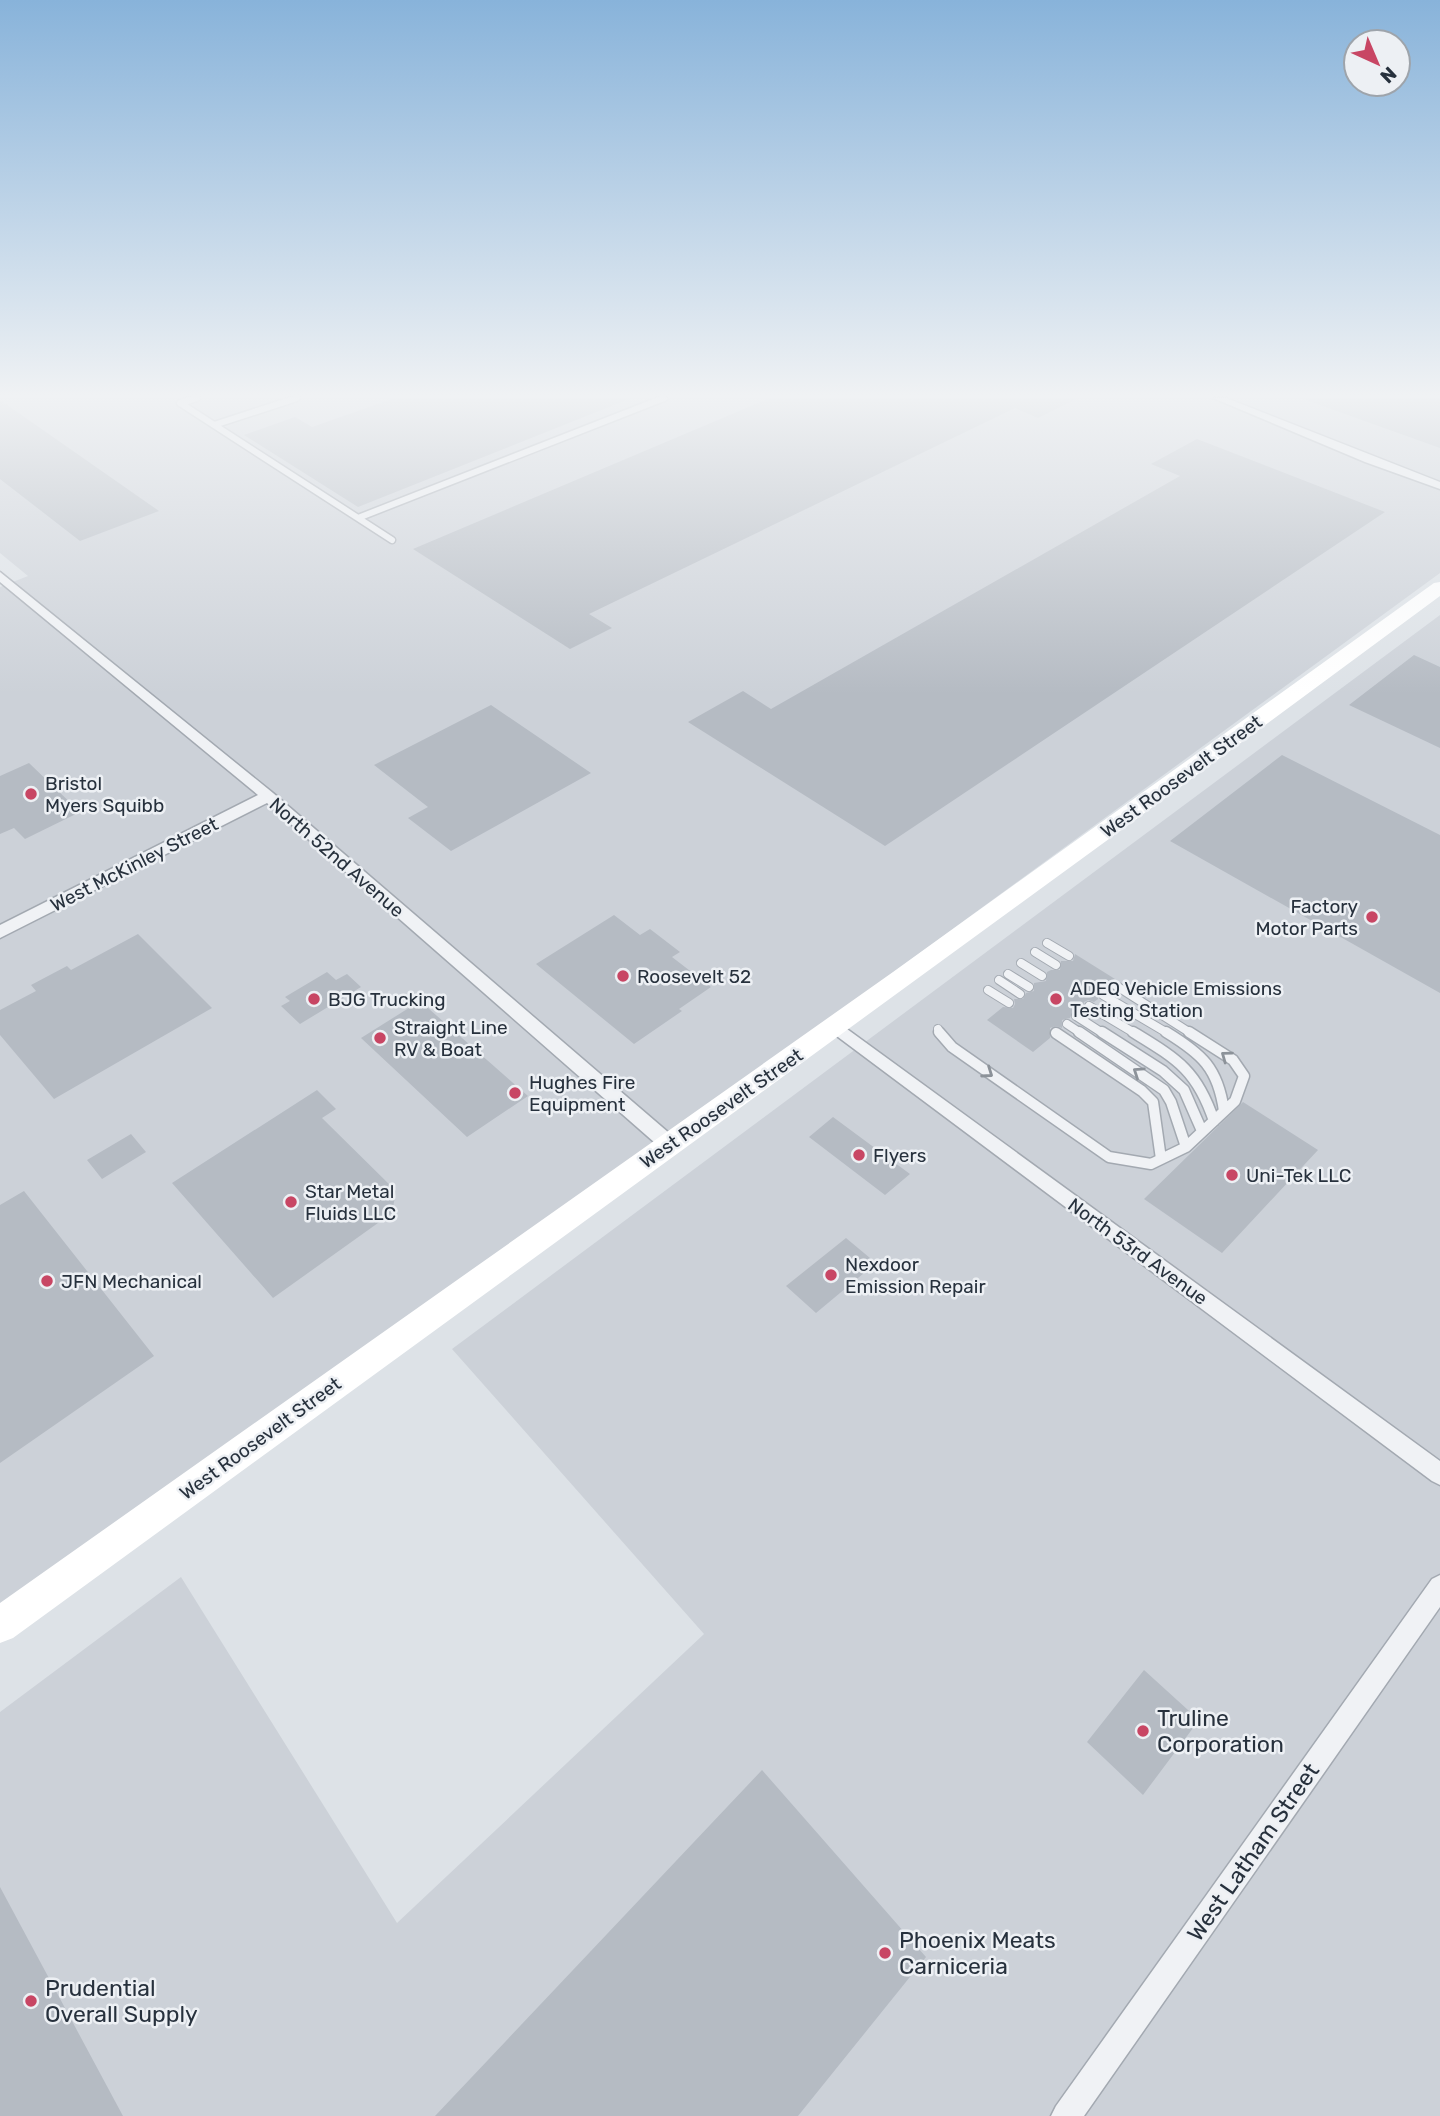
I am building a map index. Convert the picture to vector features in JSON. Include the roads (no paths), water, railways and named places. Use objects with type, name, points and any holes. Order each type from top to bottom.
[{"type":"street","name":"North 52nd Avenue","points":[[0,576],[268,796],[669,1144]]},
{"type":"street","name":"West Roosevelt Street","points":[[0,1625],[836,1027],[1440,587]]},
{"type":"street","name":"West McKinley Street","points":[[0,932],[268,796]]},
{"type":"street","name":"North 53rd Avenue","points":[[836,1027],[1440,1474]]},
{"type":"street","name":"West Latham Street","points":[[1066,2116],[1440,1587]]},
{"type":"lane","points":[[325,497],[392,540]]},
{"type":"lane","points":[[358,518],[412,497]]},
{"type":"lane","points":[[1047,943],[1069,956]]},
{"type":"lane","points":[[1035,952],[1056,965]]},
{"type":"lane","points":[[1021,963],[1042,976]]},
{"type":"lane","points":[[1008,974],[1029,986]]},
{"type":"lane","points":[[999,981],[1020,994]]},
{"type":"lane","points":[[938,1029],[941,1037],[952,1047],[1110,1157],[1151,1164],[1186,1147],[1236,1101],[1244,1076],[1233,1060],[1115,985]]},
{"type":"lane","points":[[988,990],[1009,1003]]},
{"type":"lane","points":[[1103,995],[1194,1052],[1210,1066],[1220,1086],[1224,1111]]},
{"type":"lane","points":[[1089,1006],[1179,1063],[1194,1077],[1204,1093],[1214,1121]]},
{"type":"lane","points":[[1076,1016],[1163,1071],[1184,1090],[1202,1131]]},
{"type":"lane","points":[[1067,1024],[1164,1090],[1171,1102],[1186,1147]]},
{"type":"lane","points":[[1056,1033],[1142,1091],[1153,1102],[1161,1158]]},
{"type":"place","name":"Bristol Myers Squibb","points":[[31,794]]},
{"type":"place","name":"Factory Motor Parts","points":[[1372,917]]},
{"type":"place","name":"Roosevelt 52","points":[[623,976]]},
{"type":"place","name":"BJG Trucking","points":[[314,999]]},
{"type":"place","name":"ADEQ Vehicle Emissions Testing Station","points":[[1056,999]]},
{"type":"place","name":"Straight Line RV & Boat","points":[[380,1038]]},
{"type":"place","name":"Hughes Fire Equipment","points":[[515,1093]]},
{"type":"place","name":"Flyers","points":[[859,1155]]},
{"type":"place","name":"Uni-Tek LLC","points":[[1232,1175]]},
{"type":"place","name":"Star Metal Fluids LLC","points":[[291,1202]]},
{"type":"place","name":"Nexdoor Emission Repair","points":[[831,1275]]},
{"type":"place","name":"JFN Mechanical","points":[[47,1281]]},
{"type":"place","name":"Truline Corporation","points":[[1143,1731]]},
{"type":"place","name":"Phoenix Meats Carniceria","points":[[885,1953]]},
{"type":"place","name":"Prudential Overall Supply","points":[[31,2001]]}]
